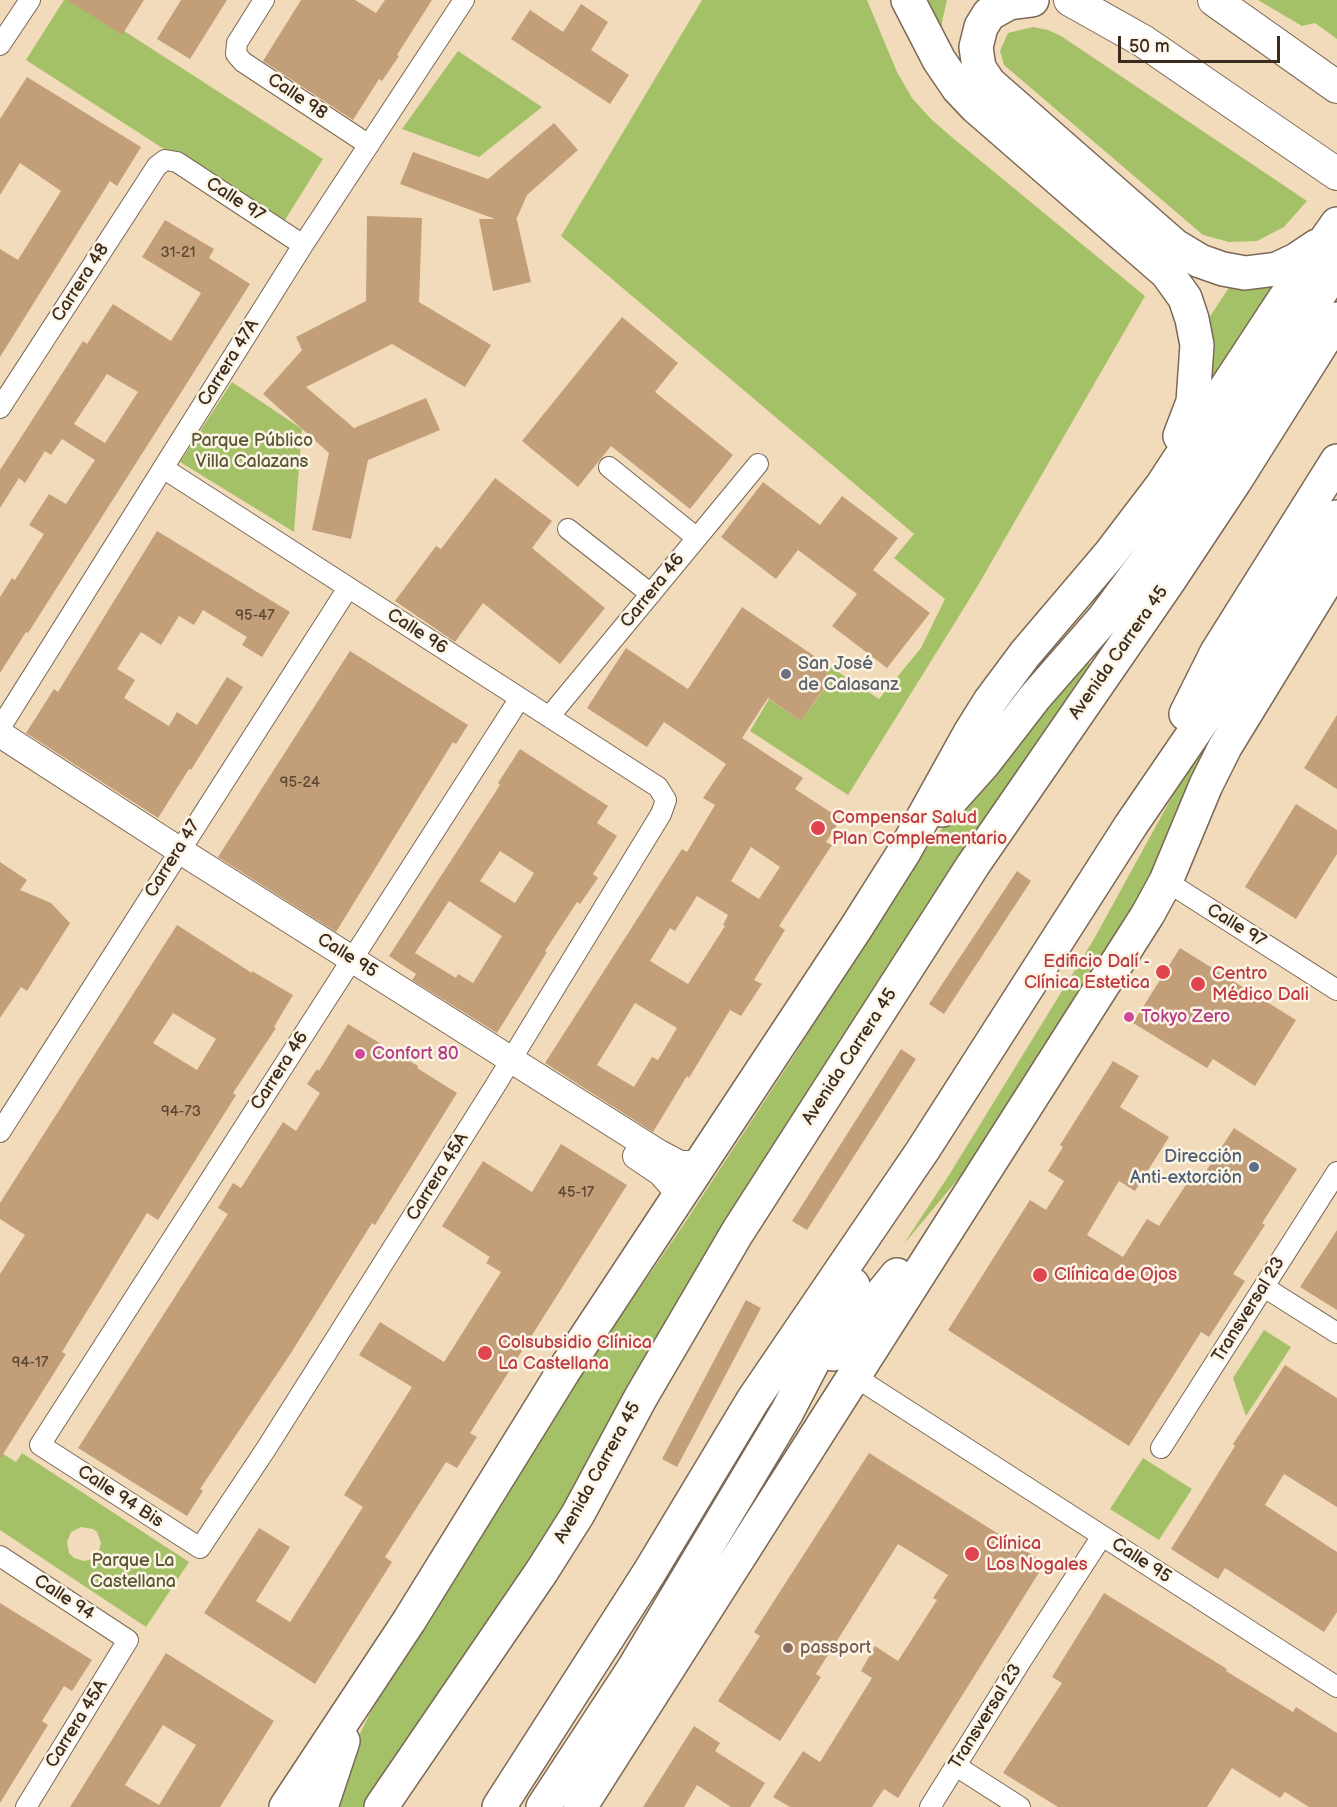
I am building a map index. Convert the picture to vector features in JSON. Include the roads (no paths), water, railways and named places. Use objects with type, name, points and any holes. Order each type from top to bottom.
[{"type":"highway","points":[[908,0],[939,60],[958,88],[976,107],[1167,273],[1185,298],[1197,345],[1193,402],[1161,487]]},
{"type":"highway","points":[[1032,0],[1009,3],[989,14],[981,27],[976,47],[979,68],[989,83],[1175,246],[1200,261],[1223,269],[1245,273],[1277,269],[1334,243]]},
{"type":"highway","name":"Avenida Carrera 45","points":[[286,1807],[414,1613],[562,1372],[904,852],[990,701],[1025,654],[1110,554],[1161,487],[1283,301],[1334,243]]},
{"type":"highway","name":"Avenida Carrera 45","points":[[904,852],[984,763],[1035,697],[1116,602],[1147,560],[1334,243]]},
{"type":"highway","name":"Avenida Carrera 45","points":[[381,1807],[548,1562],[578,1514],[641,1397],[737,1233],[973,865],[1180,564],[1337,319]]},
{"type":"highway","points":[[1131,825],[1217,652],[1337,461]]},
{"type":"highway","points":[[499,1807],[649,1573],[753,1400],[923,1150],[1131,825],[1239,667],[1337,517]]},
{"type":"highway","points":[[580,1807],[1148,914],[1166,880],[1206,785],[1225,747],[1337,564]]},
{"type":"highway","points":[[787,1412],[1001,1145]]},
{"type":"highway","points":[[543,1807],[634,1668],[787,1412],[923,1150]]},
{"type":"highway","points":[[321,1807],[357,1699]]},
{"type":"main road","points":[[1070,0],[1143,41],[1337,174]]},
{"type":"main road","points":[[1214,0],[1337,87]]},
{"type":"street","points":[[0,45],[30,0]]},
{"type":"street","name":"Calle 98","points":[[264,0],[237,43],[236,54],[243,62],[369,145]]},
{"type":"street","name":"Carrera 47A","points":[[0,728],[303,244],[464,0]]},
{"type":"street","name":"Calle 97","points":[[165,160],[177,162],[303,244]]},
{"type":"street","name":"Carrera 48","points":[[0,408],[157,166],[165,160]]},
{"type":"street","name":"Carrera 46","points":[[549,717],[758,464]]},
{"type":"street","points":[[609,467],[697,538]]},
{"type":"street","name":"Calle 96","points":[[163,468],[658,787],[666,800]]},
{"type":"street","points":[[568,529],[651,594]]},
{"type":"street","name":"Carrera 47","points":[[0,1132],[348,588]]},
{"type":"street","name":"Carrera 46","points":[[40,1445],[520,698]]},
{"type":"street","name":"Calle 95","points":[[0,734],[175,856]]},
{"type":"street","name":"Calle 95","points":[[0,752],[175,856],[507,1066],[669,1159],[680,1164],[700,1164]]},
{"type":"street","name":"Carrera 45A","points":[[200,1548],[266,1449],[507,1066],[662,814],[666,800]]},
{"type":"street","name":"Calle 97","points":[[1166,880],[1337,990]]},
{"type":"street","name":"Calle 95","points":[[507,1066],[650,1166],[668,1180],[679,1197]]},
{"type":"street","name":"Transversal 23","points":[[1161,1448],[1337,1172]]},
{"type":"street","points":[[1264,1287],[1337,1333]]},
{"type":"street","name":"Calle 95","points":[[854,1376],[1337,1687]]},
{"type":"street","name":"Calle 94 Bis","points":[[40,1445],[200,1548]]},
{"type":"street","name":"Transversal 23","points":[[930,1807],[1102,1536]]},
{"type":"street","name":"Calle 94","points":[[0,1556],[128,1640]]},
{"type":"street","name":"Carrera 45A","points":[[26,1807],[128,1640]]},
{"type":"street","points":[[956,1766],[1020,1807]]},
{"type":"place","name":"San José de Calasanz","points":[[786,674]]},
{"type":"place","name":"Compensar Salud Plan Complementario","points":[[818,828]]},
{"type":"place","name":"Edificio Dalí - Clínica Estetica","points":[[1163,972]]},
{"type":"place","name":"Centro Médico Dali","points":[[1198,984]]},
{"type":"place","name":"Tokyo Zero","points":[[1129,1017]]},
{"type":"place","name":"Confort 80","points":[[360,1054]]},
{"type":"place","name":"Dirección Anti-extorción","points":[[1254,1167]]},
{"type":"place","name":"Clínica de Ojos","points":[[1040,1275]]},
{"type":"place","name":"Colsubsidio Clínica La Castellana","points":[[485,1353]]},
{"type":"place","name":"Clínica Los Nogales","points":[[972,1554]]},
{"type":"place","name":"passport","points":[[788,1648]]},
{"type":"park label","name":"Parque Público Villa Calazans","points":[[252,451]]},
{"type":"park label","name":"Parque La Castellana","points":[[133,1571]]}]
